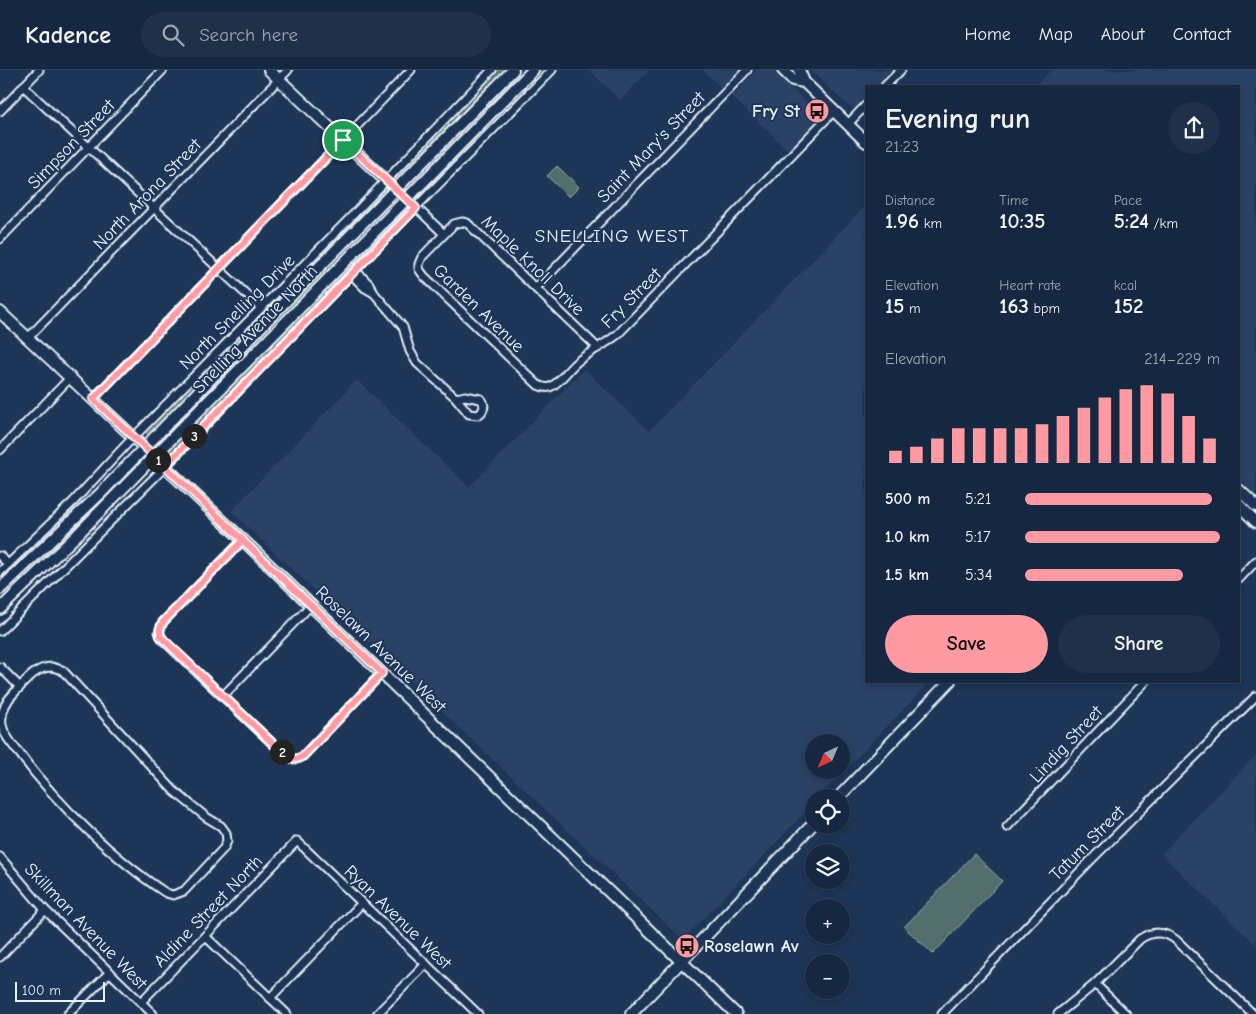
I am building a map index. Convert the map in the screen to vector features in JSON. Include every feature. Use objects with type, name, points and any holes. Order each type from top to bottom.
[{"type":"main road","points":[[269,70],[385,180]]},
{"type":"main road","name":"Snelling Avenue North","points":[[0,588],[101,493],[270,317],[513,70]]},
{"type":"main road","name":"Snelling Avenue North","points":[[0,609],[70,542],[533,70]]},
{"type":"main road","points":[[783,70],[794,80],[804,82]]},
{"type":"main road","points":[[799,70],[804,82],[865,141]]},
{"type":"main road","name":"Roselawn Avenue West","points":[[0,312],[243,540],[736,1014]]},
{"type":"main road","points":[[1240,491],[1254,501]]},
{"type":"main road","points":[[1240,506],[1256,522]]},
{"type":"main road","points":[[847,789],[948,683]]},
{"type":"main road","points":[[630,1014],[805,832]]},
{"type":"street","points":[[0,111],[39,70]]},
{"type":"street","name":"Simpson Street","points":[[0,239],[163,70]]},
{"type":"street","name":"North Arona Street","points":[[28,338],[288,70]]},
{"type":"street","points":[[93,399],[411,70]]},
{"type":"street","name":"North Snelling Drive","points":[[0,572],[73,502],[492,70]]},
{"type":"street","points":[[0,631],[165,466],[552,70]]},
{"type":"street","name":"Saint Mary's Street","points":[[536,288],[747,70]]},
{"type":"street","points":[[886,85],[901,70]]},
{"type":"street","points":[[24,86],[261,308]]},
{"type":"street","points":[[848,124],[865,107]]},
{"type":"street","name":"Fry Street","points":[[546,388],[552,386],[578,361],[611,340],[629,323],[834,111]]},
{"type":"street","name":"Garden Avenue","points":[[385,180],[444,234],[420,260],[419,269],[421,273],[538,384],[546,388]]},
{"type":"street","name":"Maple Knoll Drive","points":[[444,234],[458,222],[471,225],[598,348]]},
{"type":"street","points":[[353,272],[365,288],[374,294],[403,328],[410,351],[417,363],[456,398]]},
{"type":"street","points":[[0,450],[70,378]]},
{"type":"street","points":[[243,540],[163,622],[160,628],[162,640],[287,757],[298,760],[382,673]]},
{"type":"street","points":[[0,556],[8,564]]},
{"type":"street","points":[[1240,578],[1256,561]]},
{"type":"street","points":[[223,696],[311,605]]},
{"type":"street","points":[[0,667],[20,687]]},
{"type":"street","points":[[52,667],[62,670],[174,791],[224,829],[228,837],[226,845],[180,894],[166,893],[106,847],[46,787],[8,738],[1,720],[3,707],[20,687],[32,674],[43,668],[52,667]]},
{"type":"street","name":"Lindig Street","points":[[1007,827],[1144,683]]},
{"type":"street","name":"Tatum Street","points":[[942,1014],[1094,857],[1256,696]]},
{"type":"street","name":"Ryan Avenue West","points":[[297,841],[478,1014]]},
{"type":"street","name":"Aldine Street North","points":[[141,1002],[297,841]]},
{"type":"street","name":"Skillman Avenue West","points":[[0,856],[45,910],[153,1014]]},
{"type":"street","points":[[270,998],[362,903]]},
{"type":"street","points":[[0,957],[45,910]]},
{"type":"street","points":[[1058,1014],[1095,984],[1145,936],[1159,933],[1176,940],[1253,1014]]},
{"type":"street","points":[[205,936],[287,1014]]},
{"type":"street","points":[[377,1014],[426,964]]},
{"type":"street","points":[[68,1014],[110,972]]},
{"type":"street","points":[[1095,984],[1126,1014]]},
{"type":"shaded area","points":[[589,70],[650,70],[620,100]]},
{"type":"shaded area","points":[[703,70],[743,70],[723,90]]},
{"type":"shaded area","points":[[757,70],[772,70],[819,114],[821,119],[790,152],[729,94],[735,94]]},
{"type":"shaded area","points":[[810,70],[892,70],[877,85],[865,85],[865,97],[854,108],[846,104]]},
{"type":"shaded area","points":[[1051,70],[1256,70],[1256,496],[1240,481],[1240,85],[1036,85]]},
{"type":"shaded area","points":[[865,206],[865,683],[929,683],[850,765],[850,734],[805,734],[805,779],[836,779],[827,789],[805,789],[805,812],[683,940],[231,511],[357,380],[469,487],[584,369],[649,431]]},
{"type":"shaded area","points":[[1256,755],[1256,945],[1161,854]]},
{"type":"green space","points":[[499,70],[504,70],[395,179],[394,176]]},
{"type":"green space","points":[[542,70],[546,70],[416,199],[416,197]]},
{"type":"green space","points":[[557,166],[579,187],[569,197],[547,176]]},
{"type":"green space","points":[[382,189],[385,190],[385,193],[147,434],[145,432]]},
{"type":"green space","points":[[405,210],[407,211],[182,443],[170,455],[167,454]]},
{"type":"green space","points":[[327,267],[329,269],[306,296],[225,378],[223,376],[246,349]]},
{"type":"green space","points":[[974,854],[1002,881],[933,954],[904,927]]},
{"type":"place","name":"Fry St","points":[[817,111]]},
{"type":"place","name":"Roselawn Av","points":[[687,946]]},
{"type":"district","name":"SNELLING WEST","points":[[612,235]]},
{"type":"route","points":[[343,140],[93,399],[165,466],[170,471],[243,540],[382,673],[303,756],[298,760],[293,760],[287,757],[162,640],[160,636],[160,625],[243,540],[165,466],[416,208],[343,140]]}]
